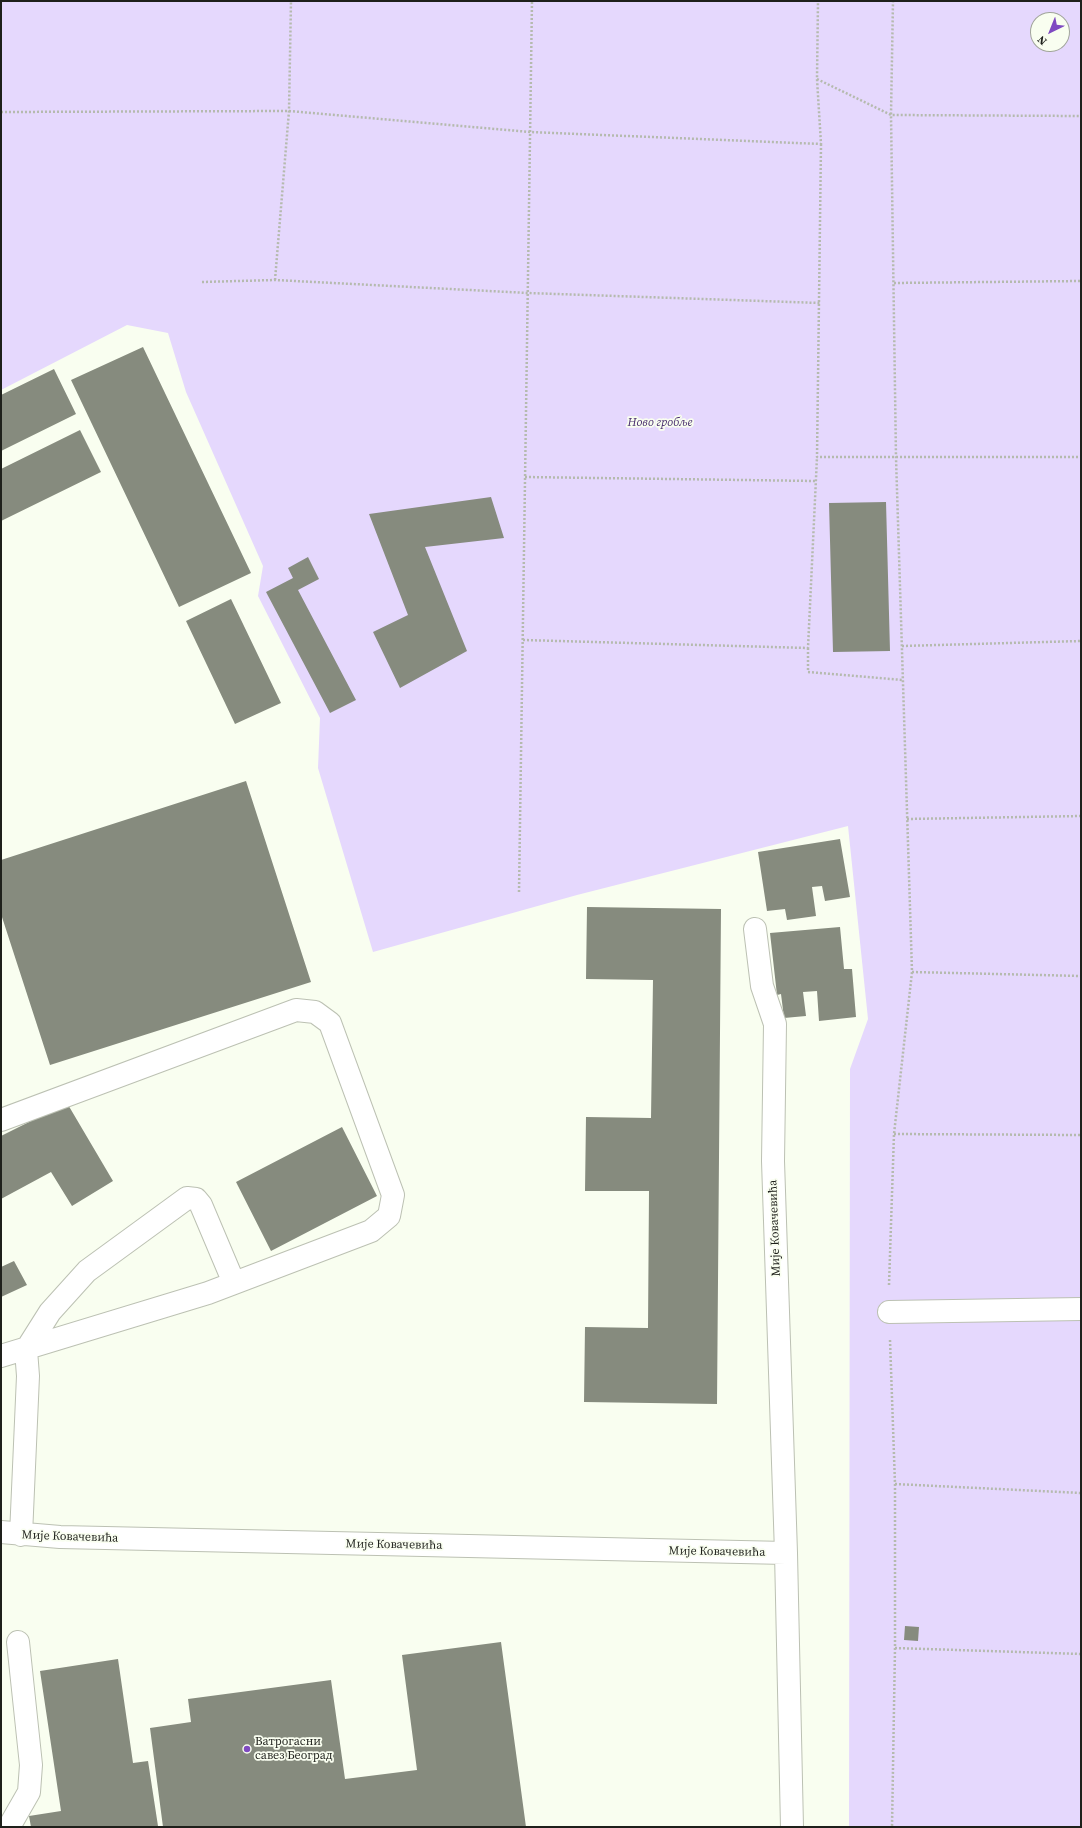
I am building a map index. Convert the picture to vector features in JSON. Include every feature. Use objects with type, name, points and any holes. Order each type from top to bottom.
[{"type":"street","name":"Мије Ковачевића","points":[[755,929],[762,986],[775,1024],[773,1160],[786,1553],[792,1827]]},
{"type":"street","points":[[1,1120],[296,1010],[315,1012],[330,1023],[394,1195],[389,1216],[371,1231],[208,1293],[26,1350],[1,1356]]},
{"type":"street","points":[[11,1534],[28,1376],[26,1350],[50,1312],[87,1271],[187,1198],[196,1198],[201,1205],[234,1283]]},
{"type":"street","points":[[888,1312],[1081,1309]]},
{"type":"street","name":"Мије Ковачевића","points":[[11,1534],[786,1553]]},
{"type":"street","points":[[9,1827],[29,1792],[31,1765],[18,1642]]},
{"type":"path","points":[[275,280],[289,111],[291,1]]},
{"type":"path","points":[[519,892],[532,1]]},
{"type":"path","points":[[818,1],[816,79],[821,144],[820,303],[817,457],[808,672],[902,680]]},
{"type":"path","points":[[892,1827],[895,1648],[895,1484],[888,1312],[894,1134],[912,972],[896,458],[891,115],[893,1]]},
{"type":"path","points":[[816,79],[891,115],[1081,116]]},
{"type":"path","points":[[1,112],[289,111],[530,132],[821,144]]},
{"type":"path","points":[[202,282],[275,280],[528,293],[820,303]]},
{"type":"path","points":[[894,283],[1081,281]]},
{"type":"path","points":[[817,457],[1081,458]]},
{"type":"path","points":[[525,477],[816,482]]},
{"type":"path","points":[[523,640],[808,648]]},
{"type":"path","points":[[901,646],[1081,641]]},
{"type":"path","points":[[907,819],[1081,816]]},
{"type":"path","points":[[912,972],[1081,976]]},
{"type":"path","points":[[894,1134],[1081,1135]]},
{"type":"path","points":[[895,1484],[1081,1494]]},
{"type":"path","points":[[895,1648],[1081,1654]]},
{"type":"green space","name":"Ново гробље","points":[[1,1],[1081,1],[1081,1827],[849,1827],[850,1069],[868,1019],[848,826],[577,895],[373,952],[318,768],[320,718],[258,596],[263,566],[186,392],[168,333],[127,325],[1,390]]},
{"type":"building","points":[[143,347],[251,573],[179,607],[71,380]]},
{"type":"building","points":[[54,369],[76,414],[1,451],[1,395]]},
{"type":"building","points":[[80,430],[101,472],[1,521],[1,469]]},
{"type":"building","points":[[491,497],[504,538],[425,547],[467,651],[400,688],[373,632],[408,615],[369,514]]},
{"type":"building","points":[[886,502],[890,651],[833,652],[829,503]]},
{"type":"building","points":[[308,557],[319,579],[298,590],[356,700],[330,713],[266,592],[293,578],[288,568]]},
{"type":"building","points":[[231,599],[281,703],[235,724],[186,621]]},
{"type":"building","points":[[246,781],[311,982],[50,1065],[1,914],[1,860]]},
{"type":"building","points":[[840,839],[850,897],[825,901],[822,886],[812,887],[816,916],[787,920],[785,909],[767,911],[758,852]]},
{"type":"building","points":[[587,907],[721,909],[717,1404],[584,1402],[585,1327],[648,1328],[649,1191],[585,1191],[586,1117],[651,1118],[653,980],[586,979]]},
{"type":"building","points":[[840,927],[844,969],[852,969],[856,1017],[819,1021],[817,991],[803,992],[806,1016],[784,1018],[781,994],[777,995],[770,933]]},
{"type":"building","points":[[67,1103],[113,1181],[72,1206],[51,1172],[1,1199],[1,1136]]},
{"type":"building","points":[[342,1127],[377,1196],[271,1251],[236,1182]]},
{"type":"building","points":[[14,1261],[27,1285],[1,1297],[1,1267]]},
{"type":"building","points":[[905,1626],[919,1627],[918,1641],[904,1640]]},
{"type":"building","name":"Ватрогасни савез Београд","points":[[501,1642],[526,1827],[163,1827],[150,1728],[191,1722],[188,1699],[331,1680],[345,1779],[417,1770],[402,1655]]},
{"type":"building","points":[[118,1659],[133,1763],[148,1761],[158,1826],[31,1827],[29,1816],[61,1811],[40,1671]]},
{"type":"place","name":"Ватрогасни савез Београд","points":[[247,1749]]}]
